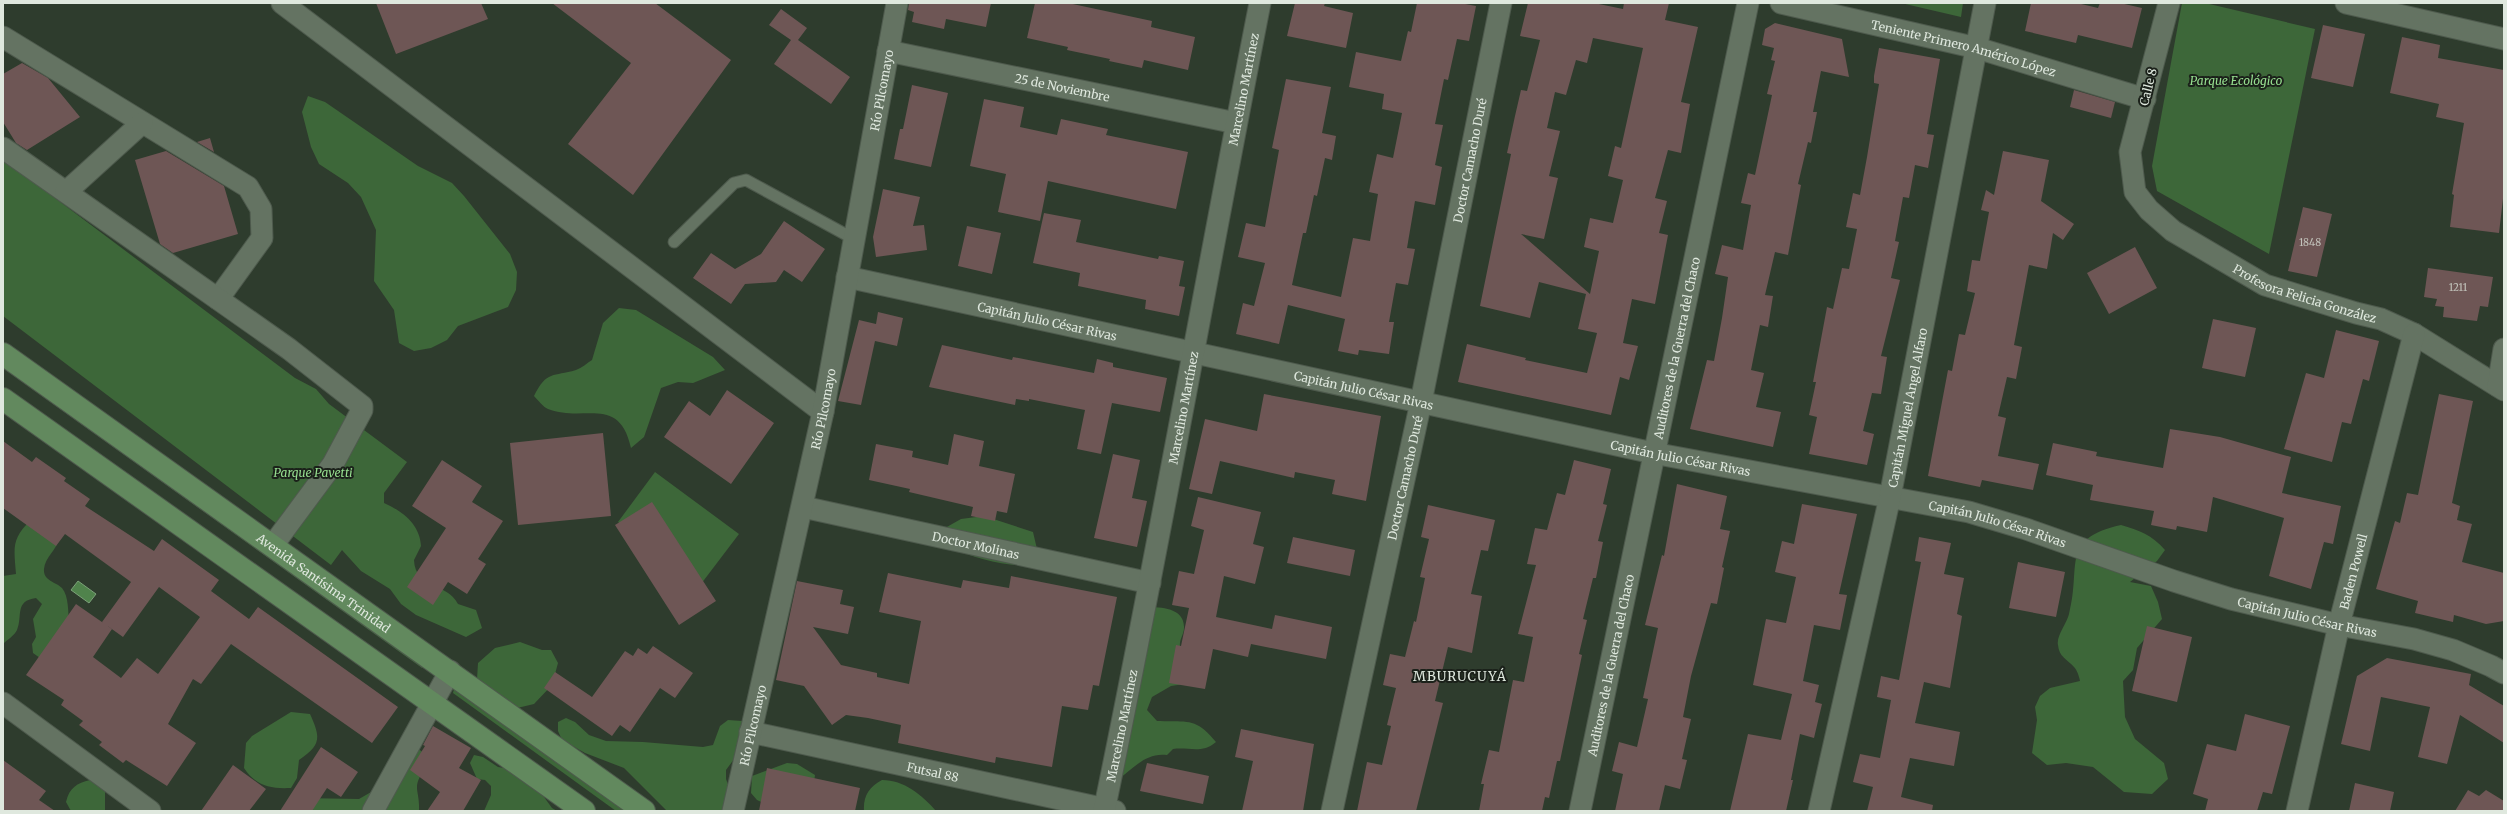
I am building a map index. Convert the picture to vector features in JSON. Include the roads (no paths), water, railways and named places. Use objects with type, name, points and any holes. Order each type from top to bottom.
[{"type":"main road","name":"Avenida Santísima Trinidad","points":[[3,354],[450,671],[644,811]]},
{"type":"main road","points":[[3,399],[584,811]]},
{"type":"street","points":[[282,3],[823,412]]},
{"type":"street","name":"Río Pilcomayo","points":[[733,811],[803,507],[823,412],[897,3]]},
{"type":"street","name":"Marcelino Martínez","points":[[1108,810],[1191,354],[1260,3]]},
{"type":"street","name":"Doctor Camacho Duré","points":[[1332,811],[1421,402],[1501,3]]},
{"type":"street","name":"Auditores de la Guerra del Chaco","points":[[1580,811],[1653,453],[1748,3]]},
{"type":"street","name":"Teniente Primero Américo López","points":[[1781,3],[1977,48],[2145,99]]},
{"type":"street","name":"Capitán Miguel Angel Alfaro","points":[[1819,811],[1890,498],[1985,3]]},
{"type":"street","name":"Calle 8","points":[[2132,170],[2130,152],[2169,3]]},
{"type":"street","points":[[2346,3],[2393,8],[2504,39]]},
{"type":"street","points":[[3,37],[248,187],[261,209],[262,238],[218,299]]},
{"type":"street","name":"25 de Noviembre","points":[[888,51],[1236,123]]},
{"type":"street","points":[[66,192],[142,123]]},
{"type":"street","points":[[3,148],[289,349],[362,406],[362,410],[333,464],[273,545]]},
{"type":"street","name":"Profesora Felicia González","points":[[2132,170],[2134,192],[2149,210],[2173,231],[2258,281],[2299,297],[2381,319],[2414,334],[2501,388]]},
{"type":"street","name":"Capitán Julio César Rivas","points":[[847,277],[1191,354],[1421,402],[1653,453],[1969,512],[2026,529],[2203,590],[2339,625],[2414,639],[2454,650],[2504,673]]},
{"type":"street","name":"Baden Powell","points":[[2297,811],[2339,625],[2414,334]]},
{"type":"street","points":[[2501,388],[2504,349]]},
{"type":"street","name":"Doctor Molinas","points":[[803,507],[1150,583]]},
{"type":"street","points":[[373,811],[450,671]]},
{"type":"street","points":[[3,702],[150,811]]},
{"type":"street","name":"Futsal 88","points":[[750,732],[1108,810]]},
{"type":"lane","points":[[674,242],[734,183],[746,180],[854,239]]},
{"type":"district","name":"MBURUCUYÁ","points":[[1460,676]]},
{"type":"park label","name":"Parque Ecológico","points":[[2236,80]]},
{"type":"park label","name":"Parque Pavetti","points":[[313,472]]}]
